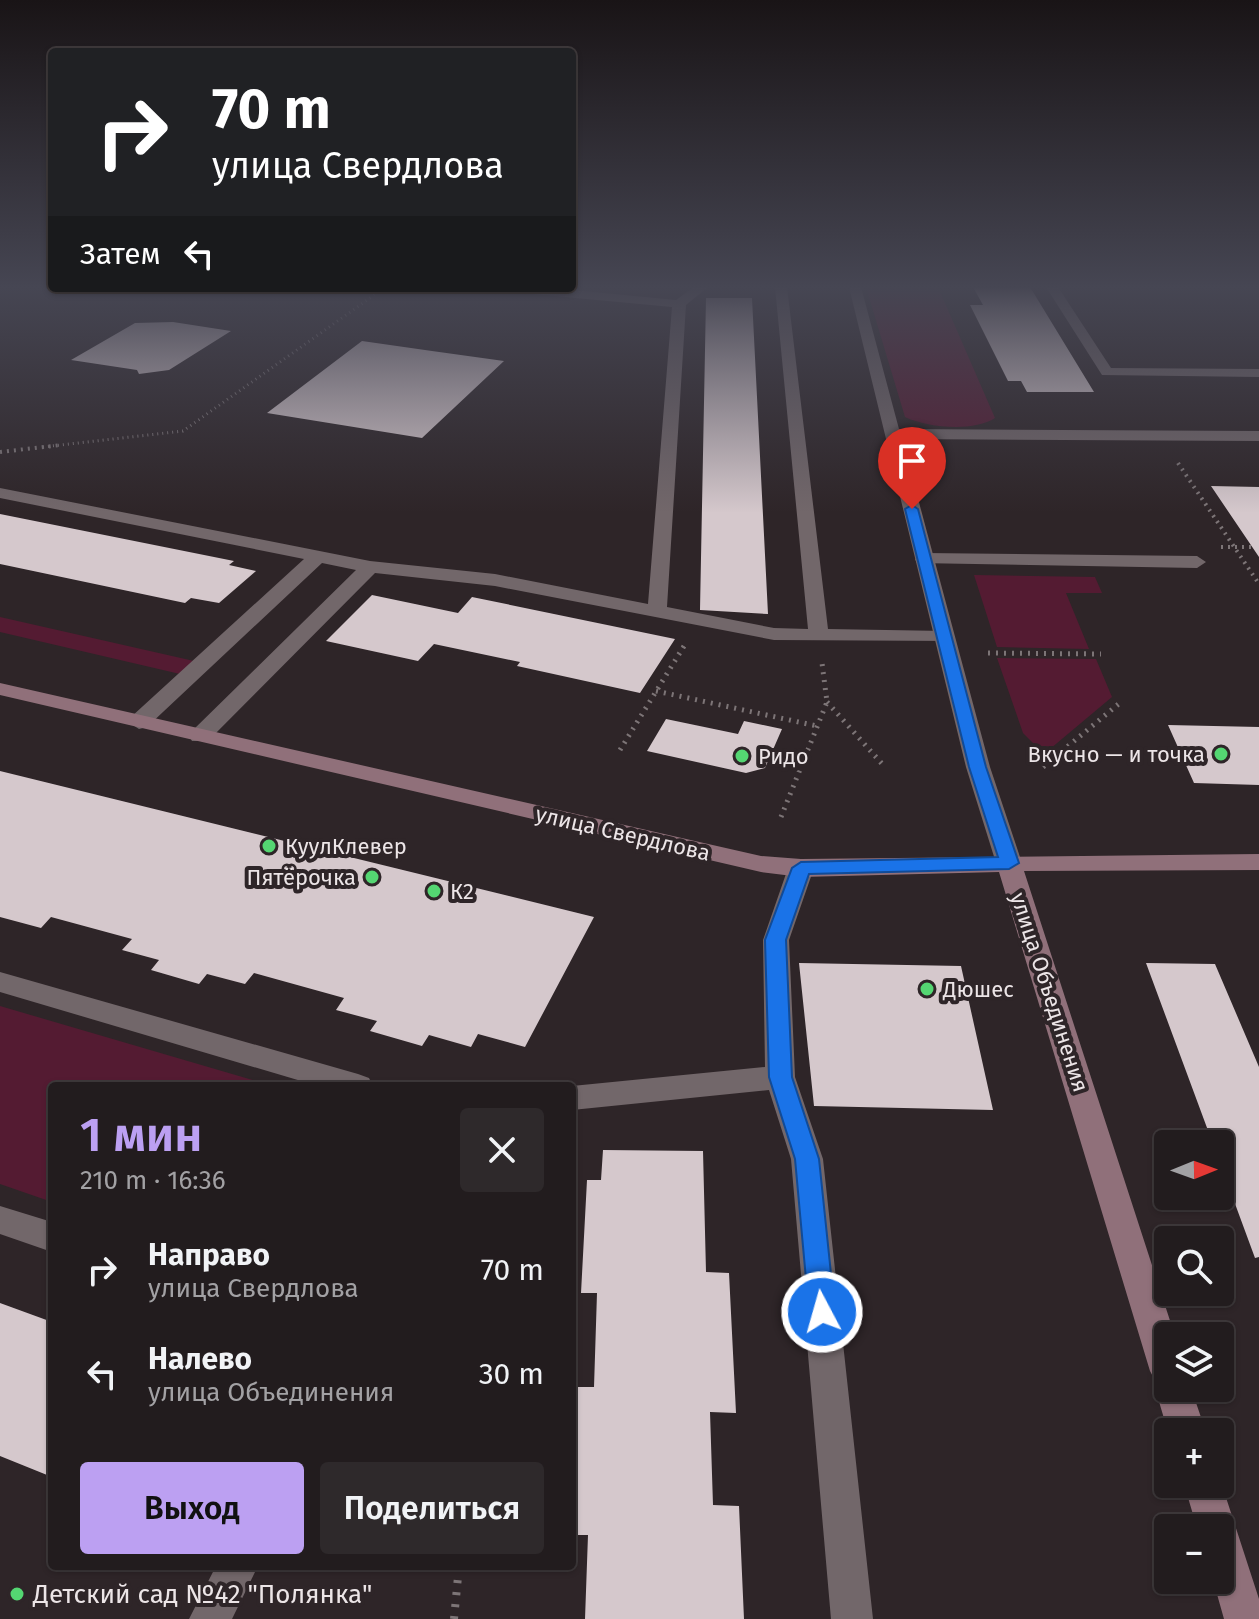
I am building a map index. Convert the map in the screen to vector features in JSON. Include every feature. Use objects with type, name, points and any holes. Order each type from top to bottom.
[{"type":"main road","name":"улица Свердлова","points":[[0,689],[761,864],[801,868],[1259,862]]},
{"type":"main road","name":"улица Объединения","points":[[1009,863],[1154,1326]]},
{"type":"main road","points":[[1234,1584],[1245,1619]]},
{"type":"street","points":[[657,611],[675,363]]},
{"type":"street","points":[[789,363],[819,635]]},
{"type":"street","name":"улица Объединения","points":[[875,363],[978,767],[1009,863]]},
{"type":"street","points":[[1101,363],[1107,372],[1259,373]]},
{"type":"street","points":[[893,434],[1259,436]]},
{"type":"street","points":[[0,493],[370,567],[495,580],[774,634],[945,637]]},
{"type":"street","points":[[139,722],[318,557]]},
{"type":"street","points":[[924,559],[1197,562]]},
{"type":"street","points":[[200,736],[370,567]]},
{"type":"street","points":[[801,868],[776,940],[780,1077],[807,1159],[852,1619]]},
{"type":"street","points":[[0,982],[344,1082]]},
{"type":"street","points":[[576,1098],[780,1077]]},
{"type":"street","points":[[0,1220],[48,1236]]},
{"type":"street","points":[[210,1619],[236,1570]]},
{"type":"path","points":[[0,452],[183,431],[279,363]]},
{"type":"path","points":[[1207,436],[1177,462],[1259,584]]},
{"type":"path","points":[[1235,547],[1252,547]]},
{"type":"path","points":[[620,750],[701,620]]},
{"type":"path","points":[[781,817],[827,702],[819,635]]},
{"type":"path","points":[[988,653],[1101,654]]},
{"type":"path","points":[[656,691],[817,726]]},
{"type":"path","points":[[827,702],[884,766]]},
{"type":"path","points":[[1043,767],[1121,702]]},
{"type":"path","points":[[454,1619],[459,1570]]},
{"type":"shaded area","points":[[889,363],[971,363],[995,418],[975,425],[951,427],[905,417]]},
{"type":"shaded area","points":[[974,575],[1095,577],[1102,593],[1066,593],[1089,649],[997,647]]},
{"type":"shaded area","points":[[0,617],[194,661],[180,674],[0,632]]},
{"type":"shaded area","points":[[997,658],[1096,659],[1112,697],[1044,754],[1023,733]]},
{"type":"shaded area","points":[[0,1006],[259,1082],[48,1082],[48,1201],[0,1184]]},
{"type":"building","points":[[88,363],[181,363],[169,370],[139,374],[137,370]]},
{"type":"building","points":[[334,363],[502,363],[422,438],[267,413]]},
{"type":"building","points":[[705,363],[755,363],[768,614],[700,610]]},
{"type":"building","points":[[999,363],[1076,363],[1094,392],[1027,392],[1021,381],[1008,381]]},
{"type":"building","points":[[1211,486],[1259,487],[1259,557]]},
{"type":"building","points":[[0,514],[234,561],[229,565],[256,571],[219,603],[191,598],[185,603],[0,564]]},
{"type":"building","points":[[372,595],[458,613],[472,597],[675,639],[640,693],[434,644],[418,661],[326,641]]},
{"type":"building","points":[[666,719],[738,734],[744,721],[782,729],[765,768],[746,773],[647,751]]},
{"type":"building","points":[[1168,725],[1259,727],[1259,785],[1194,783]]},
{"type":"building","points":[[0,771],[594,917],[525,1047],[478,1034],[471,1047],[429,1035],[422,1046],[370,1031],[377,1021],[336,1010],[344,998],[254,973],[245,984],[207,974],[199,984],[151,970],[159,960],[122,950],[132,939],[51,917],[41,928],[0,917]]},
{"type":"building","points":[[799,963],[961,966],[993,1110],[814,1106]]},
{"type":"building","points":[[1146,963],[1215,964],[1259,1067],[1259,1257],[1255,1258],[1234,1201],[1234,1130],[1208,1130]]},
{"type":"building","points":[[603,1150],[703,1151],[706,1272],[729,1273],[736,1413],[710,1412],[713,1505],[739,1506],[744,1619],[585,1619],[588,1535],[576,1535],[576,1431],[578,1387],[594,1387],[597,1293],[581,1293],[587,1180],[601,1180]]},
{"type":"building","points":[[0,1303],[48,1321],[48,1475],[0,1456]]},
{"type":"place","name":"Вкусно — и точка","points":[[1221,754]]},
{"type":"place","name":"Ридо","points":[[742,756]]},
{"type":"place","name":"КуулКлевер","points":[[269,846]]},
{"type":"place","name":"Пятёрочка","points":[[372,877]]},
{"type":"place","name":"К2","points":[[434,891]]},
{"type":"place","name":"Дюшес","points":[[927,989]]},
{"type":"place","name":"Детский сад №42 \"Полянка\"","points":[[17,1594]]},
{"type":"route","points":[[822,1312],[807,1159],[780,1077],[776,940],[801,868],[1009,863],[978,767],[912,509]]}]
